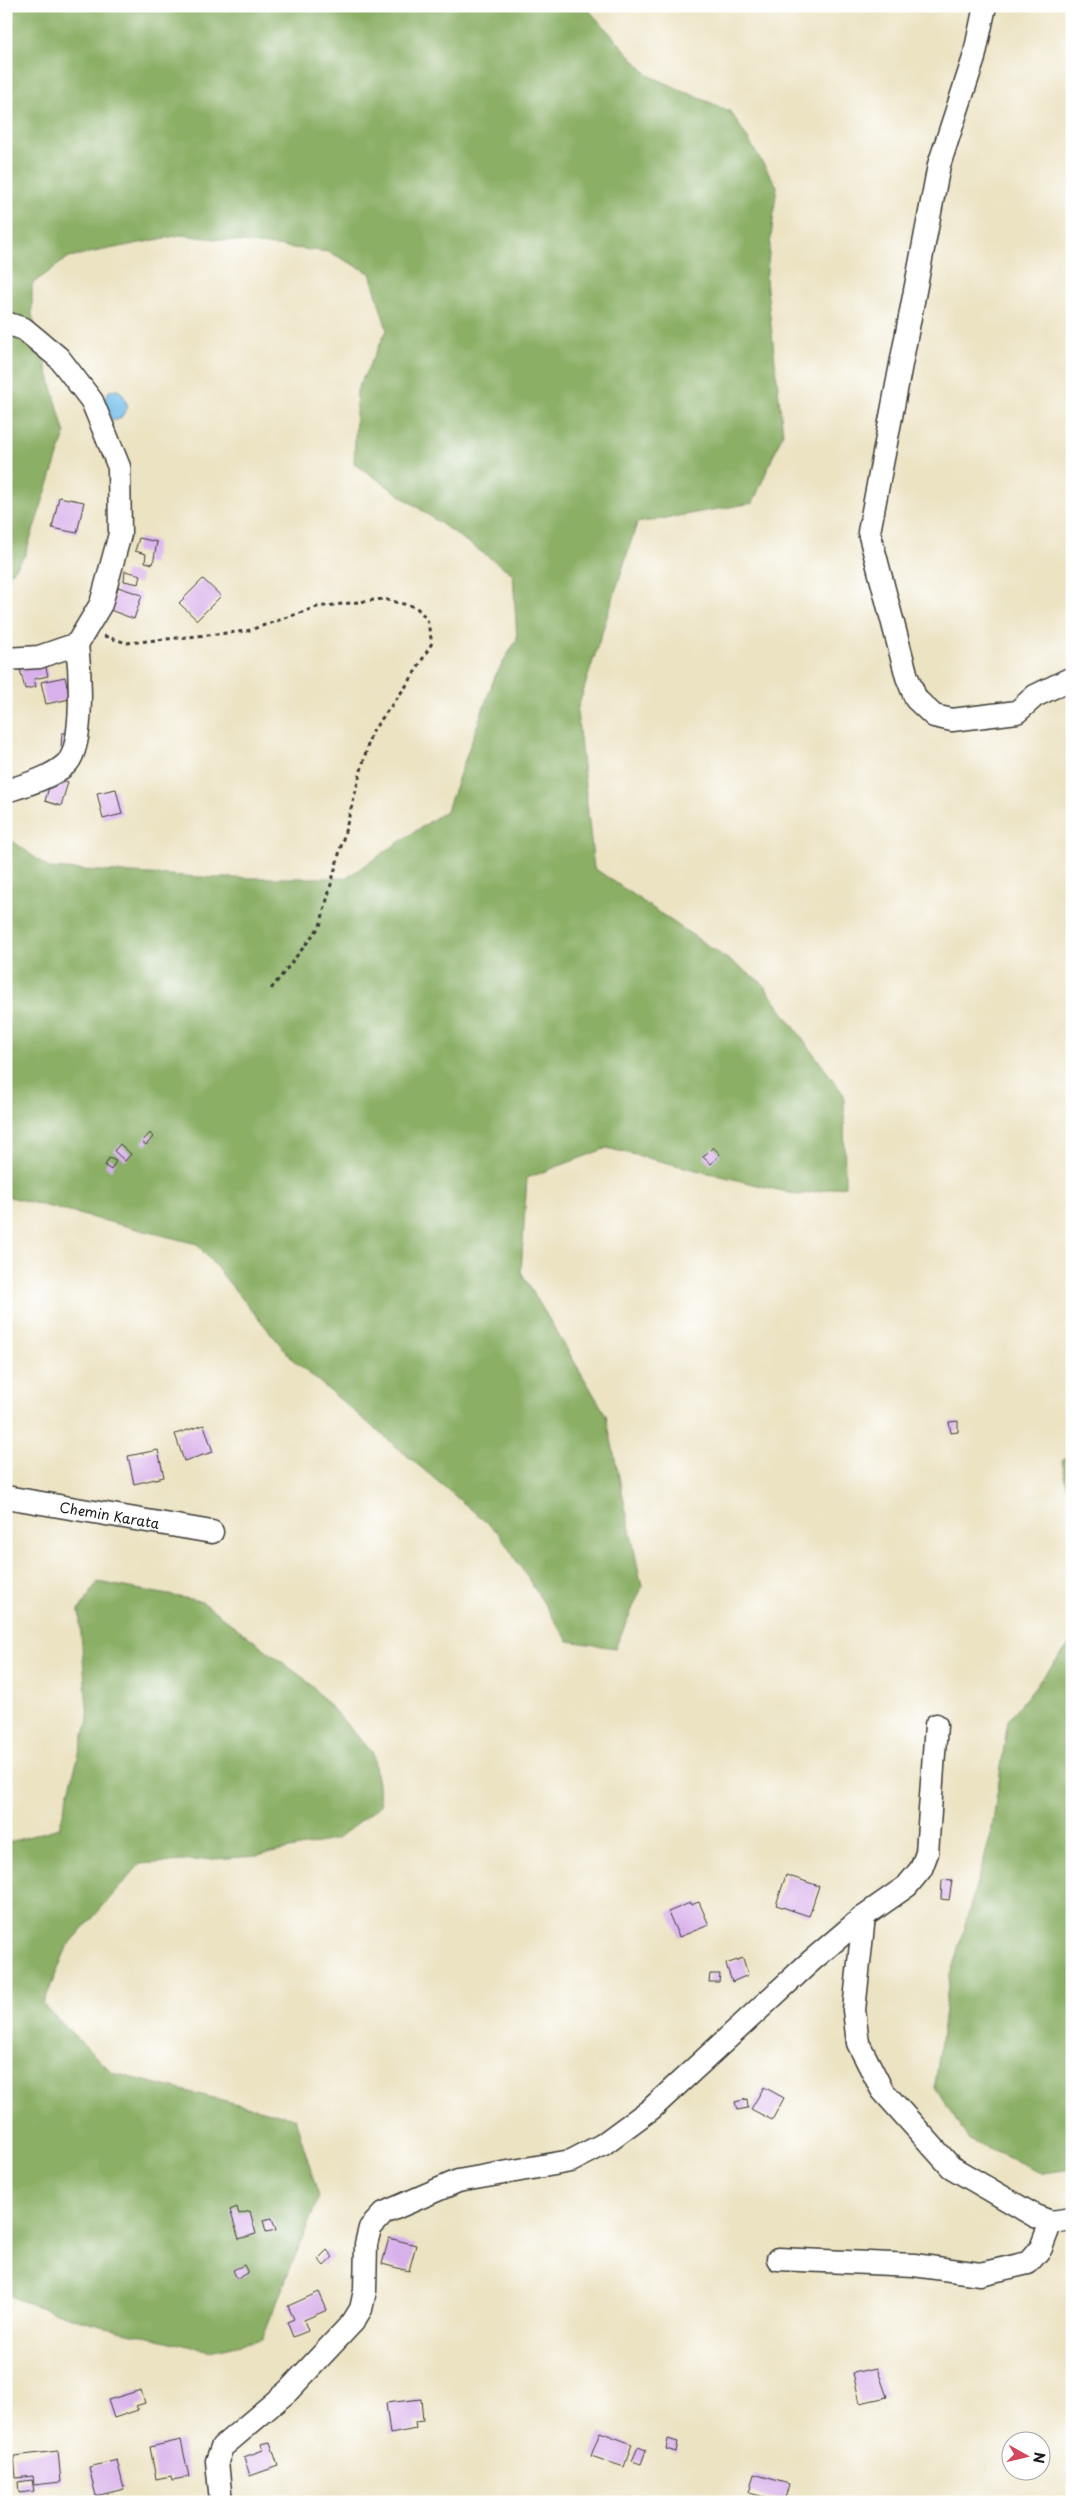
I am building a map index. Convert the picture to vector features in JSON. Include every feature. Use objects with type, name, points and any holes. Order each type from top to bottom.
[{"type":"street","points":[[985,6],[974,58],[939,166],[869,532],[907,677],[916,699],[934,716],[952,720],[1017,712],[1035,696],[1072,678]]},
{"type":"street","points":[[6,322],[24,329],[59,358],[92,401],[119,467],[120,534],[101,604],[81,638],[76,752],[67,764],[52,773],[6,791]]},
{"type":"street","points":[[6,659],[39,657],[81,638]]},
{"type":"street","name":"Chemin Karata","points":[[6,1497],[212,1532]]},
{"type":"street","points":[[221,2502],[217,2461],[222,2447],[288,2392],[353,2322],[361,2308],[365,2291],[366,2244],[370,2228],[384,2213],[458,2181],[571,2161],[602,2145],[651,2109],[810,1962],[864,1916],[907,1886],[921,1869],[927,1853],[936,1725]]},
{"type":"street","points":[[778,2259],[914,2265],[980,2274],[1028,2263],[1061,2221],[1035,2216],[951,2168],[882,2090],[858,2043],[854,2010],[864,1916]]},
{"type":"path","points":[[81,638],[127,642],[182,639],[247,631],[316,607],[383,599],[416,607],[427,619],[432,643],[409,682],[371,733],[320,926],[271,989]]},
{"type":"green space","points":[[6,6],[585,6],[648,75],[731,112],[777,186],[766,280],[783,433],[753,503],[637,523],[577,711],[594,868],[761,982],[844,1095],[845,1186],[798,1195],[607,1148],[527,1178],[521,1272],[606,1415],[642,1587],[615,1648],[568,1641],[498,1532],[293,1360],[197,1244],[6,1196],[6,836],[49,868],[217,878],[346,878],[447,810],[495,676],[517,639],[513,574],[354,463],[357,390],[387,330],[370,273],[329,252],[180,235],[69,257],[32,284],[32,315],[65,434],[25,555],[6,579]]},
{"type":"green space","points":[[1072,1451],[1072,1512],[1062,1461]]},
{"type":"green space","points":[[98,1582],[201,1601],[306,1680],[373,1753],[381,1805],[337,1839],[257,1856],[140,1864],[67,1947],[43,2005],[113,2073],[295,2118],[319,2197],[262,2339],[210,2351],[93,2324],[19,2300],[6,2293],[6,1843],[59,1828],[88,1720],[79,1610]]},
{"type":"green space","points":[[1072,1641],[1072,2169],[1043,2173],[969,2140],[935,2087],[949,1979],[991,1835],[1008,1720]]},
{"type":"water","points":[[118,390],[123,394],[128,407],[120,419],[112,421],[104,400],[109,391]]},
{"type":"building","points":[[59,497],[84,502],[77,533],[52,528]]},
{"type":"building","points":[[139,538],[157,542],[153,564],[145,562],[146,554],[135,551]]},
{"type":"building","points":[[125,571],[141,575],[139,584],[124,581]]},
{"type":"building","points":[[203,579],[221,596],[197,620],[179,603]]},
{"type":"building","points":[[118,587],[142,595],[134,619],[110,610]]},
{"type":"building","points":[[44,659],[48,676],[34,679],[36,687],[25,689],[19,665]]},
{"type":"building","points":[[65,677],[70,699],[46,704],[41,682]]},
{"type":"building","points":[[62,733],[70,733],[69,747],[61,747]]},
{"type":"building","points":[[52,777],[68,782],[61,806],[45,801]]},
{"type":"building","points":[[116,789],[122,814],[103,819],[97,793]]},
{"type":"building","points":[[150,1133],[153,1137],[146,1145],[142,1142]]},
{"type":"building","points":[[120,1144],[131,1154],[125,1161],[114,1151]]},
{"type":"building","points":[[713,1147],[720,1154],[711,1164],[703,1157]]},
{"type":"building","points":[[109,1158],[116,1161],[111,1170],[105,1166]]},
{"type":"building","points":[[958,1421],[958,1432],[951,1433],[949,1422]]},
{"type":"building","points":[[204,1425],[213,1452],[184,1461],[175,1434]]},
{"type":"building","points":[[158,1450],[164,1477],[134,1484],[128,1456]]},
{"type":"building","points":[[786,1875],[819,1886],[809,1916],[776,1905]]},
{"type":"building","points":[[942,1880],[952,1881],[949,1900],[941,1899]]},
{"type":"building","points":[[699,1902],[709,1925],[679,1937],[668,1912],[690,1903],[691,1905]]},
{"type":"building","points":[[743,1958],[748,1975],[732,1982],[726,1964]]},
{"type":"building","points":[[710,1974],[720,1974],[719,1982],[709,1982]]},
{"type":"building","points":[[764,2087],[784,2098],[772,2120],[751,2109]]},
{"type":"building","points":[[747,2099],[748,2108],[737,2110],[735,2102]]},
{"type":"building","points":[[237,2207],[239,2214],[250,2211],[256,2234],[239,2239],[230,2210]]},
{"type":"building","points":[[272,2218],[276,2230],[266,2232],[263,2220]]},
{"type":"building","points":[[389,2238],[416,2245],[409,2271],[382,2264]]},
{"type":"building","points":[[327,2250],[333,2257],[324,2266],[318,2259]]},
{"type":"building","points":[[244,2265],[248,2273],[237,2279],[233,2270]]},
{"type":"building","points":[[319,2292],[327,2310],[304,2320],[308,2331],[293,2337],[287,2322],[294,2319],[288,2306]]},
{"type":"building","points":[[877,2368],[887,2397],[860,2403],[853,2373]]},
{"type":"building","points":[[141,2390],[145,2403],[136,2406],[138,2410],[114,2418],[108,2400]]},
{"type":"building","points":[[421,2399],[423,2421],[415,2422],[416,2429],[390,2434],[386,2403]]},
{"type":"building","points":[[600,2432],[632,2444],[624,2467],[591,2456]]},
{"type":"building","points":[[668,2439],[678,2442],[676,2452],[666,2449]]},
{"type":"building","points":[[181,2440],[189,2477],[172,2480],[171,2476],[156,2479],[150,2447]]},
{"type":"building","points":[[270,2442],[278,2466],[250,2476],[244,2457],[263,2450],[261,2444]]},
{"type":"building","points":[[638,2447],[646,2450],[641,2464],[632,2461]]},
{"type":"building","points":[[58,2451],[61,2482],[34,2485],[33,2476],[16,2478],[14,2456]]},
{"type":"building","points":[[117,2460],[124,2489],[96,2496],[89,2467]]},
{"type":"building","points":[[1067,2472],[1072,2472],[1072,2494],[1070,2494]]},
{"type":"building","points":[[754,2474],[789,2484],[784,2502],[749,2493]]},
{"type":"building","points":[[32,2480],[34,2491],[19,2493],[18,2482]]}]
